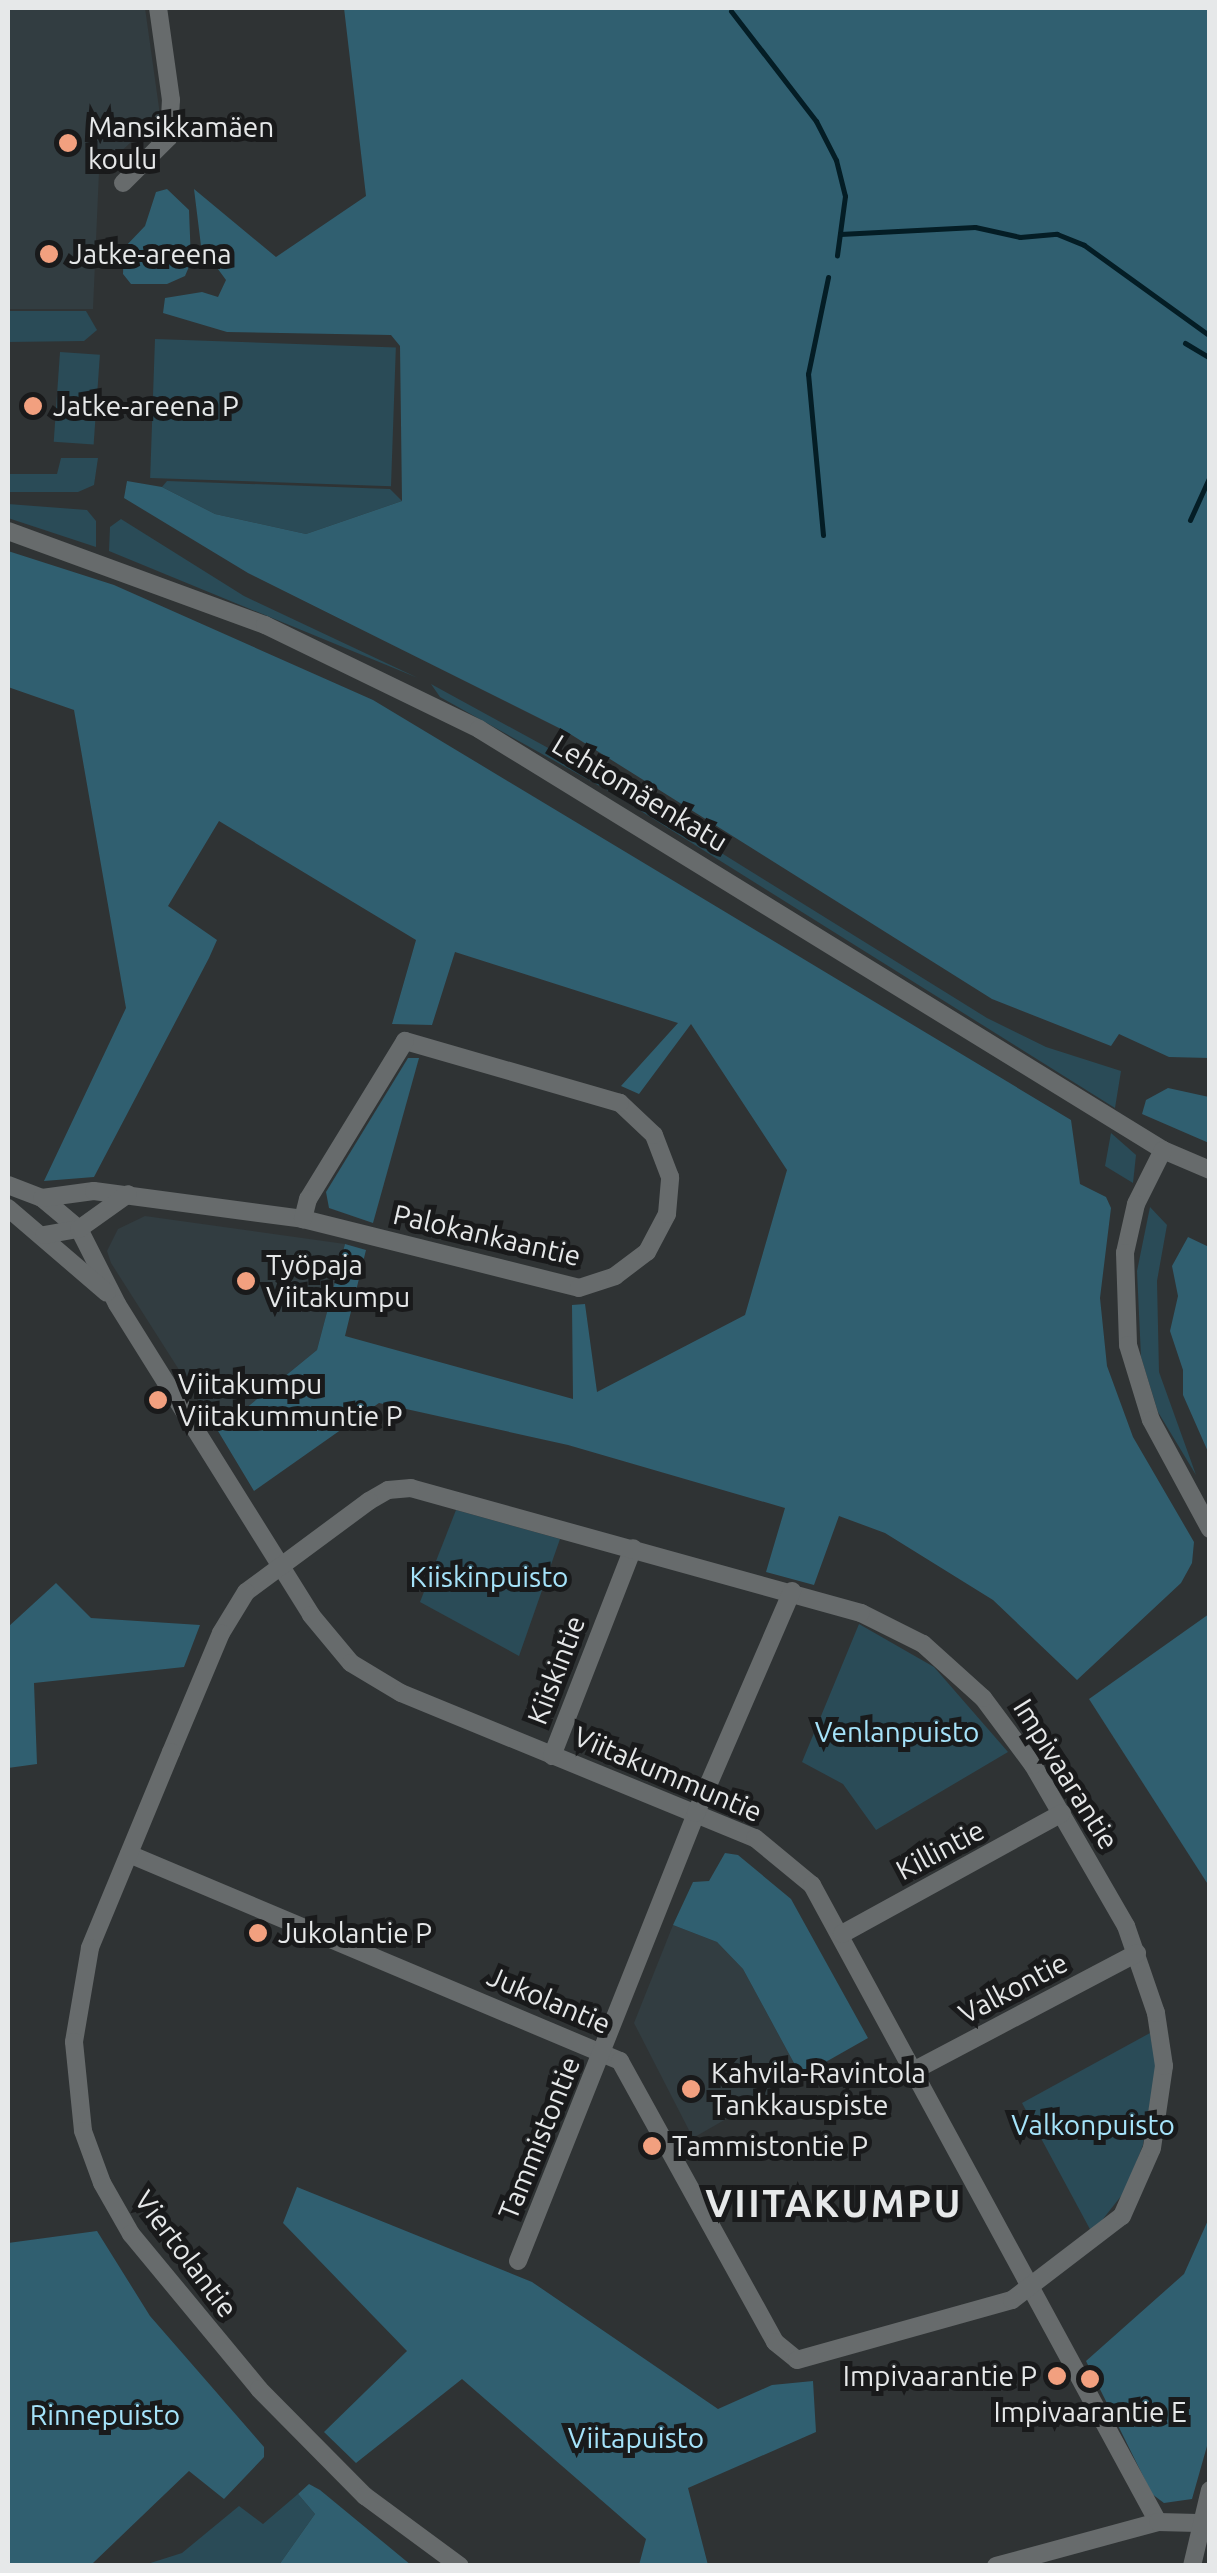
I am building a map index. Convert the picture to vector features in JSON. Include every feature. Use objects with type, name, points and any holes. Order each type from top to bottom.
[{"type":"street","points":[[123,183],[169,137],[171,100],[158,8]]},
{"type":"street","name":"Lehtomäenkatu","points":[[8,531],[265,625],[479,729],[1163,1150],[1210,1170]]},
{"type":"street","name":"Palokankaantie","points":[[8,1184],[42,1198],[72,1191],[128,1194],[303,1219],[579,1288],[615,1276],[647,1252],[667,1214],[670,1177],[654,1135],[620,1102],[405,1041],[308,1199],[303,1219]]},
{"type":"street","points":[[1163,1150],[1136,1204],[1125,1253],[1128,1345],[1151,1420],[1210,1530]]},
{"type":"street","points":[[8,1208],[41,1232],[78,1229],[128,1194]]},
{"type":"street","points":[[41,1232],[42,1198]]},
{"type":"street","name":"Viitakummuntie","points":[[42,1198],[78,1229],[118,1304],[280,1566],[322,1630],[365,1674],[552,1756],[755,1838],[795,1866],[842,1934],[1158,2522]]},
{"type":"street","name":"Viitakummuntie","points":[[41,1232],[118,1304]]},
{"type":"street","name":"Impivaarantie","points":[[280,1566],[369,1501],[411,1488],[792,1592],[880,1621],[940,1656],[1017,1739],[1062,1812],[1137,1952],[1164,2066],[1152,2148],[1122,2216],[1030,2288]]},
{"type":"street","name":"Kiiskintie","points":[[552,1756],[633,1548]]},
{"type":"street","name":"Viertolantie","points":[[280,1566],[246,1592],[221,1632],[90,1948],[75,2024],[75,2092],[102,2184],[156,2267],[287,2420],[365,2496],[460,2566]]},
{"type":"street","name":"Tammistontie","points":[[518,2260],[696,1813],[792,1592]]},
{"type":"street","name":"Killintie","points":[[842,1934],[1062,1812]]},
{"type":"street","name":"Jukolantie","points":[[128,1854],[604,2052],[632,2077],[787,2358],[1012,2300],[1030,2288]]},
{"type":"street","name":"Valkontie","points":[[915,2070],[1137,1952]]},
{"type":"street","points":[[1192,2566],[1198,2523],[1210,2490]]},
{"type":"street","points":[[996,2566],[1158,2522],[1198,2523]]},
{"type":"shaded area","name":"Mansikkamäen koulu","points":[[8,8],[145,8],[160,115],[99,172],[93,309],[8,309]]},
{"type":"shaded area","points":[[145,1216],[345,1244],[317,1350],[218,1431],[111,1263],[107,1251],[118,1229]]},
{"type":"shaded area","points":[[673,1925],[717,1942],[743,1969],[801,2076],[693,2138],[634,2023]]},
{"type":"green space","points":[[344,8],[1209,8],[1209,1058],[1169,1057],[1119,1034],[1111,1046],[992,999],[567,732],[248,573],[124,498],[127,481],[162,487],[215,514],[306,534],[402,501],[400,346],[391,335],[227,332],[163,313],[165,298],[202,292],[218,297],[226,280],[201,246],[194,189],[276,257],[366,196]]},
{"type":"green space","points":[[167,189],[189,210],[191,262],[185,276],[167,284],[131,284],[123,274],[124,248],[145,226],[156,192]]},
{"type":"green space","points":[[8,311],[86,311],[97,330],[84,341],[8,342]]},
{"type":"green space","points":[[155,339],[396,347],[391,486],[150,478]]},
{"type":"green space","points":[[60,352],[100,355],[94,445],[54,442]]},
{"type":"green space","points":[[61,458],[98,458],[94,485],[78,492],[8,492],[8,474],[57,474]]},
{"type":"green space","points":[[167,481],[390,489],[402,501],[306,534],[215,514],[162,487]]},
{"type":"green space","points":[[8,504],[87,510],[96,521],[96,547],[8,518]]},
{"type":"green space","points":[[121,519],[244,596],[418,678],[109,551],[110,527]]},
{"type":"green space","points":[[8,551],[114,585],[373,700],[1071,1120],[1080,1184],[1106,1197],[1111,1208],[1100,1298],[1107,1366],[1133,1437],[1194,1542],[1192,1563],[1181,1583],[1077,1680],[993,1600],[885,1533],[839,1516],[814,1585],[766,1572],[785,1508],[568,1445],[379,1403],[254,1491],[218,1431],[317,1350],[345,1244],[366,1250],[345,1336],[573,1399],[572,1305],[585,1304],[597,1392],[745,1315],[787,1170],[691,1024],[639,1094],[621,1086],[678,1023],[455,952],[432,1025],[392,1024],[416,940],[219,821],[168,906],[217,940],[209,958],[94,1177],[44,1181],[126,1008],[74,710],[8,687]]},
{"type":"green space","points":[[431,684],[583,767],[987,1018],[1046,1047],[1121,1071],[1115,1108],[612,793],[440,697]]},
{"type":"green space","points":[[408,1058],[419,1058],[373,1223],[329,1208],[326,1192]]},
{"type":"green space","points":[[1168,1088],[1209,1097],[1209,1143],[1142,1114],[1146,1100]]},
{"type":"green space","points":[[1111,1133],[1136,1155],[1133,1183],[1105,1166]]},
{"type":"green space","points":[[1150,1207],[1167,1225],[1157,1281],[1159,1372],[1196,1475],[1158,1412],[1141,1357],[1137,1271]]},
{"type":"green space","points":[[1188,1237],[1209,1247],[1209,1454],[1183,1395],[1183,1370],[1170,1331],[1178,1296],[1172,1266]]},
{"type":"green space","name":"Kiiskinpuisto","points":[[456,1510],[560,1539],[519,1656],[420,1602]]},
{"type":"green space","points":[[56,1583],[91,1618],[200,1625],[184,1667],[34,1683],[37,1764],[8,1768],[8,1627]]},
{"type":"green space","points":[[1210,1614],[1209,1886],[1089,1699]]},
{"type":"green space","name":"Venlanpuisto","points":[[859,1624],[934,1667],[1008,1752],[876,1830],[843,1784],[802,1762]]},
{"type":"green space","points":[[725,1853],[738,1855],[791,1899],[868,2038],[801,2076],[743,1969],[717,1942],[673,1925],[693,1882],[709,1881]]},
{"type":"green space","name":"Valkonpuisto","points":[[1150,2033],[1156,2066],[1143,2145],[1125,2191],[1092,2233],[1022,2103]]},
{"type":"green space","name":"Viitapuisto","points":[[297,2187],[532,2282],[718,2409],[772,2385],[813,2381],[816,2432],[688,2488],[708,2565],[639,2565],[646,2539],[462,2379],[356,2463],[324,2432],[407,2351],[283,2223]]},
{"type":"green space","points":[[1209,2218],[1209,2439],[1192,2499],[1164,2503],[1152,2494],[1086,2361],[1184,2274]]},
{"type":"green space","name":"Rinnepuisto","points":[[97,2231],[150,2316],[264,2447],[264,2457],[224,2499],[189,2471],[93,2563],[8,2565],[8,2243]]},
{"type":"green space","points":[[309,2484],[411,2565],[279,2565],[315,2514],[298,2494]]},
{"type":"green space","points":[[298,2494],[315,2514],[279,2565],[141,2566],[182,2553],[239,2506],[263,2524]]},
{"type":"waterway","points":[[731,11],[816,121],[836,160],[845,196],[837,255]]},
{"type":"waterway","points":[[840,234],[975,227],[1020,237],[1057,234],[1084,245],[1210,336]]},
{"type":"waterway","points":[[823,535],[808,374],[828,277]]},
{"type":"waterway","points":[[1185,343],[1210,358]]},
{"type":"waterway","points":[[1190,520],[1210,476]]},
{"type":"place","name":"Mansikkamäen koulu","points":[[68,143]]},
{"type":"place","name":"Jatke-areena","points":[[49,254]]},
{"type":"place","name":"Jatke-areena P","points":[[33,406]]},
{"type":"place","name":"Työpaja Viitakumpu","points":[[246,1281]]},
{"type":"place","name":"Viitakumpu Viitakummuntie P","points":[[158,1400]]},
{"type":"place","name":"Jukolantie P","points":[[258,1933]]},
{"type":"place","name":"Kahvila-Ravintola Tankkauspiste","points":[[691,2089]]},
{"type":"place","name":"Tammistontie P","points":[[652,2146]]},
{"type":"place","name":"Impivaarantie P","points":[[1057,2376]]},
{"type":"place","name":"Impivaarantie E","points":[[1090,2379]]},
{"type":"district","name":"VIITAKUMPU","points":[[834,2204]]}]
